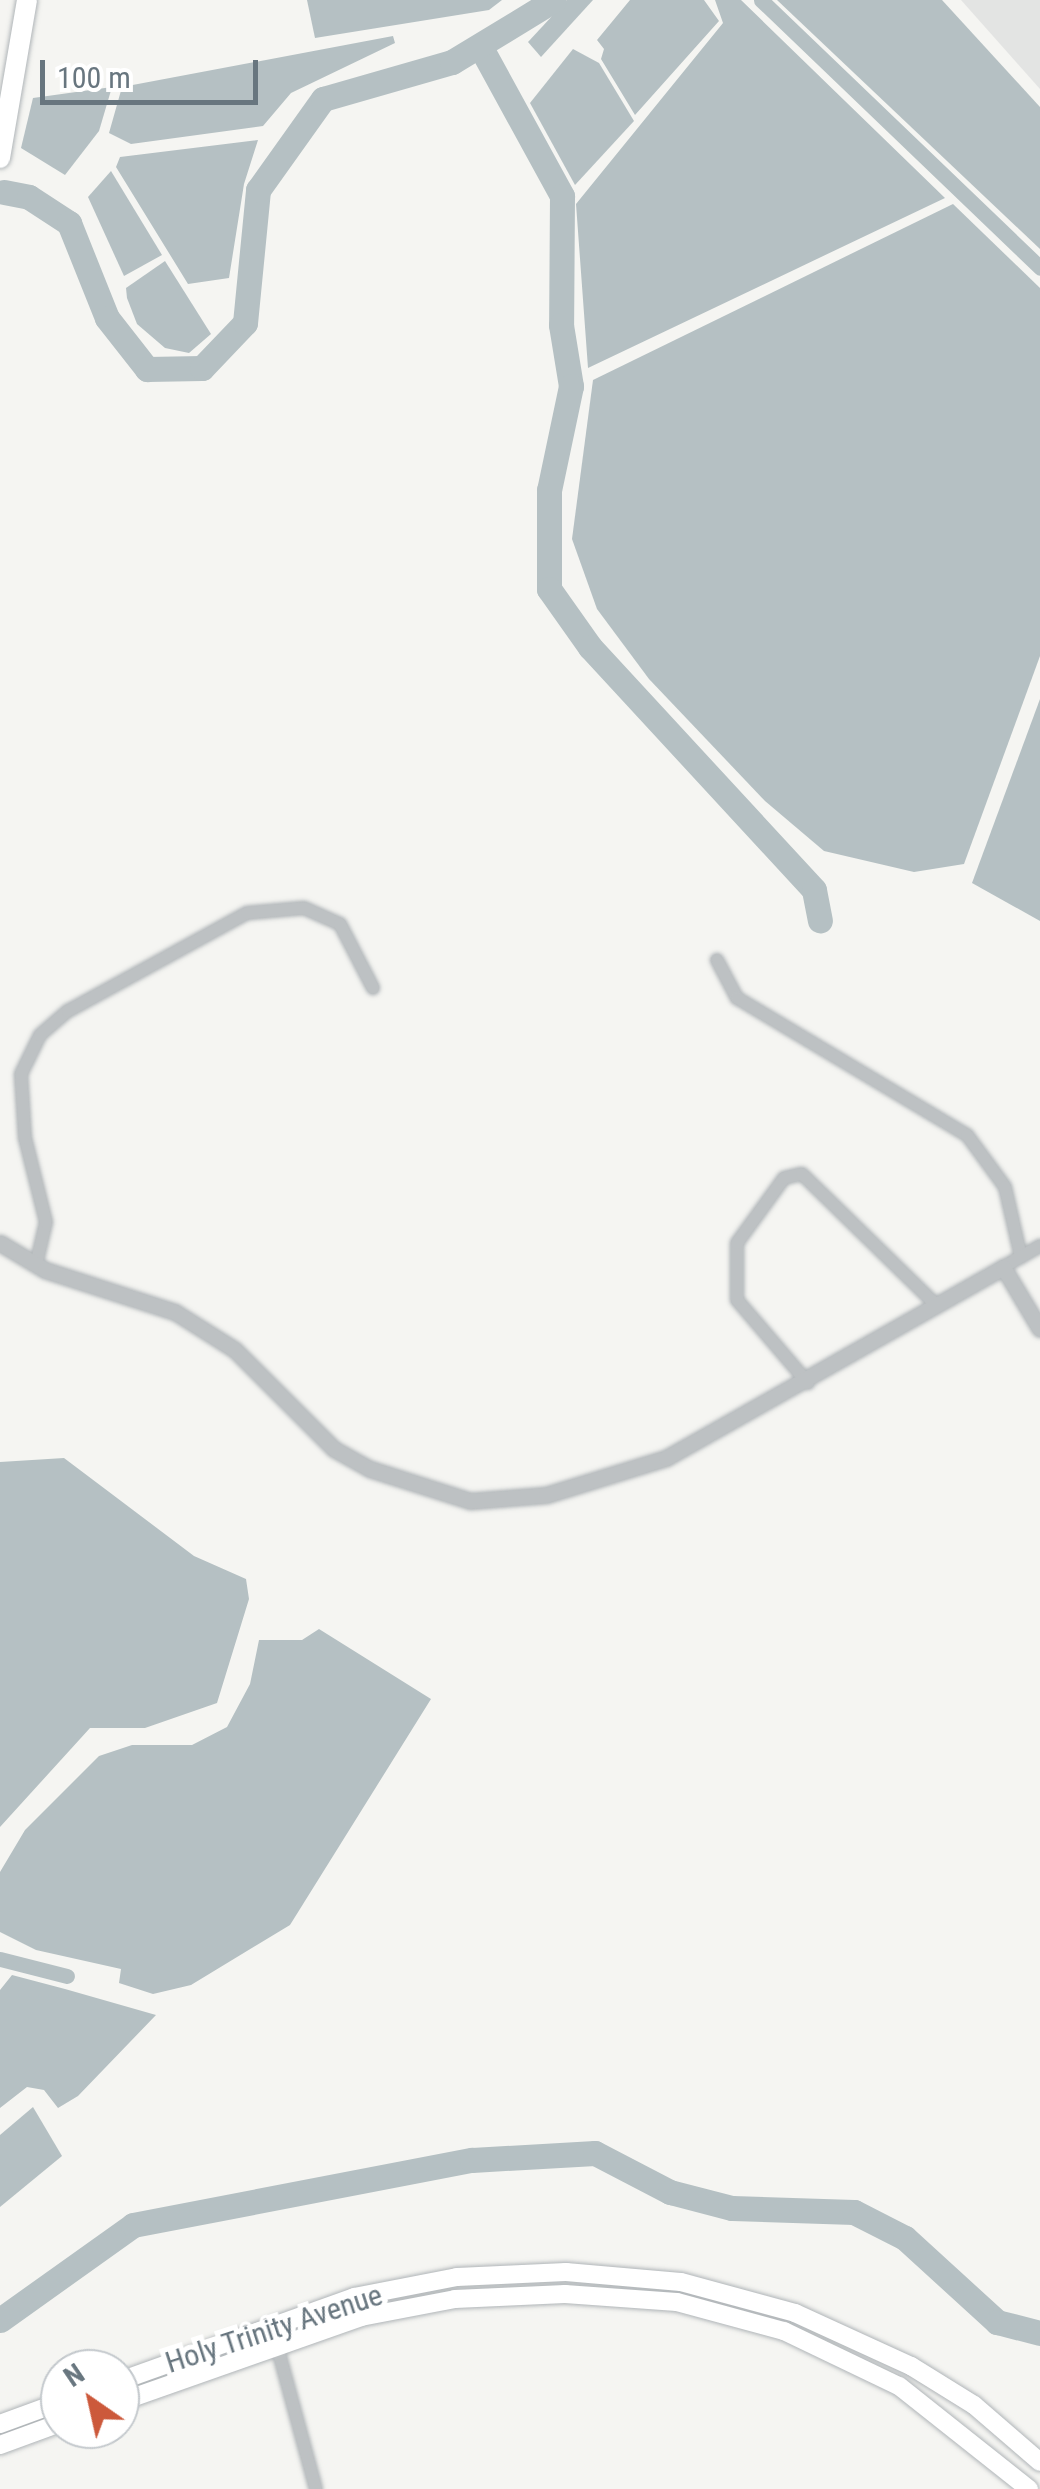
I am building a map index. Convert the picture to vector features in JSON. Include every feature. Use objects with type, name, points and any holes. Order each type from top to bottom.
[{"type":"main road","points":[[0,158],[26,0]]},
{"type":"main road","name":"Holy Trinity Avenue","points":[[140,2374],[354,2297],[457,2277],[566,2272],[681,2282],[795,2313],[911,2366],[974,2405],[1040,2462]]},
{"type":"main road","name":"Holy Trinity Avenue","points":[[140,2395],[361,2317],[455,2298],[564,2294],[677,2302],[784,2330],[899,2386],[966,2433],[1029,2489]]},
{"type":"main road","points":[[0,2424],[40,2409]]},
{"type":"main road","points":[[0,2444],[40,2430]]},
{"type":"street","points":[[36,1265],[46,1222],[25,1138],[20,1074],[40,1035],[68,1011],[247,913],[304,908],[340,924],[374,988]]},
{"type":"street","points":[[717,960],[737,998],[968,1135],[1005,1187],[1021,1257]]},
{"type":"street","points":[[808,1383],[737,1300],[737,1243],[784,1178],[802,1174],[934,1303]]},
{"type":"street","points":[[0,1243],[36,1265],[175,1312],[235,1350],[334,1448],[370,1469],[470,1501],[546,1495],[666,1458],[808,1383],[934,1303],[1040,1246]]},
{"type":"street","points":[[1003,1267],[1040,1329]]},
{"type":"street","points":[[271,2327],[316,2489],[328,2489]]},
{"type":"shaded area","points":[[307,0],[502,0],[489,10],[315,38]]},
{"type":"shaded area","points":[[567,0],[593,0],[541,57],[528,42]]},
{"type":"shaded area","points":[[630,0],[704,0],[719,21],[635,115],[601,59],[604,49],[597,40]]},
{"type":"shaded area","points":[[715,0],[741,0],[945,198],[588,368],[576,204],[723,23]]},
{"type":"shaded area","points":[[777,0],[942,0],[1040,107],[1040,249]]},
{"type":"shaded area","points":[[961,0],[1040,0],[1040,89]]},
{"type":"shaded area","points":[[393,36],[395,43],[291,93],[263,126],[131,144],[109,133],[122,87]]},
{"type":"shaded area","points":[[573,49],[599,63],[634,121],[575,185],[530,103]]},
{"type":"shaded area","points":[[112,87],[99,131],[65,175],[21,148],[33,98]]},
{"type":"shaded area","points":[[258,140],[244,184],[229,278],[188,284],[116,167],[120,157]]},
{"type":"shaded area","points":[[111,171],[162,255],[124,276],[88,197]]},
{"type":"shaded area","points":[[953,204],[1040,288],[1040,656],[964,864],[914,872],[824,851],[765,801],[649,679],[597,609],[572,539],[593,380]]},
{"type":"shaded area","points":[[165,261],[211,334],[189,353],[165,348],[137,324],[127,298],[126,288]]},
{"type":"shaded area","points":[[1040,699],[1040,921],[972,883]]},
{"type":"shaded area","points":[[64,1458],[194,1556],[246,1579],[249,1599],[217,1703],[145,1728],[90,1728],[0,1827],[0,1462]]},
{"type":"shaded area","points":[[319,1629],[431,1699],[290,1925],[191,1985],[153,1994],[119,1983],[121,1969],[36,1950],[0,1932],[0,1872],[25,1830],[99,1756],[132,1745],[192,1745],[227,1727],[250,1684],[259,1640],[302,1640]]},
{"type":"shaded area","points":[[12,1975],[156,2015],[78,2096],[58,2108],[44,2090],[27,2087],[0,2108],[0,1990]]},
{"type":"shaded area","points":[[33,2107],[62,2156],[0,2207],[0,2135]]},
{"type":"waterway","points":[[4,192],[29,197],[69,223],[107,318],[147,369],[202,368],[245,323],[258,190],[323,99],[452,62],[554,0]]},
{"type":"waterway","points":[[761,0],[1040,268]]},
{"type":"waterway","points":[[480,46],[562,196],[561,325],[571,386],[549,490],[549,589],[590,647],[814,890],[820,920]]},
{"type":"waterway","points":[[0,1959],[67,1976]]},
{"type":"waterway","points":[[0,2320],[133,2225],[472,2160],[595,2153],[670,2192],[732,2208],[854,2212],[905,2238],[997,2322],[1040,2333]]}]
